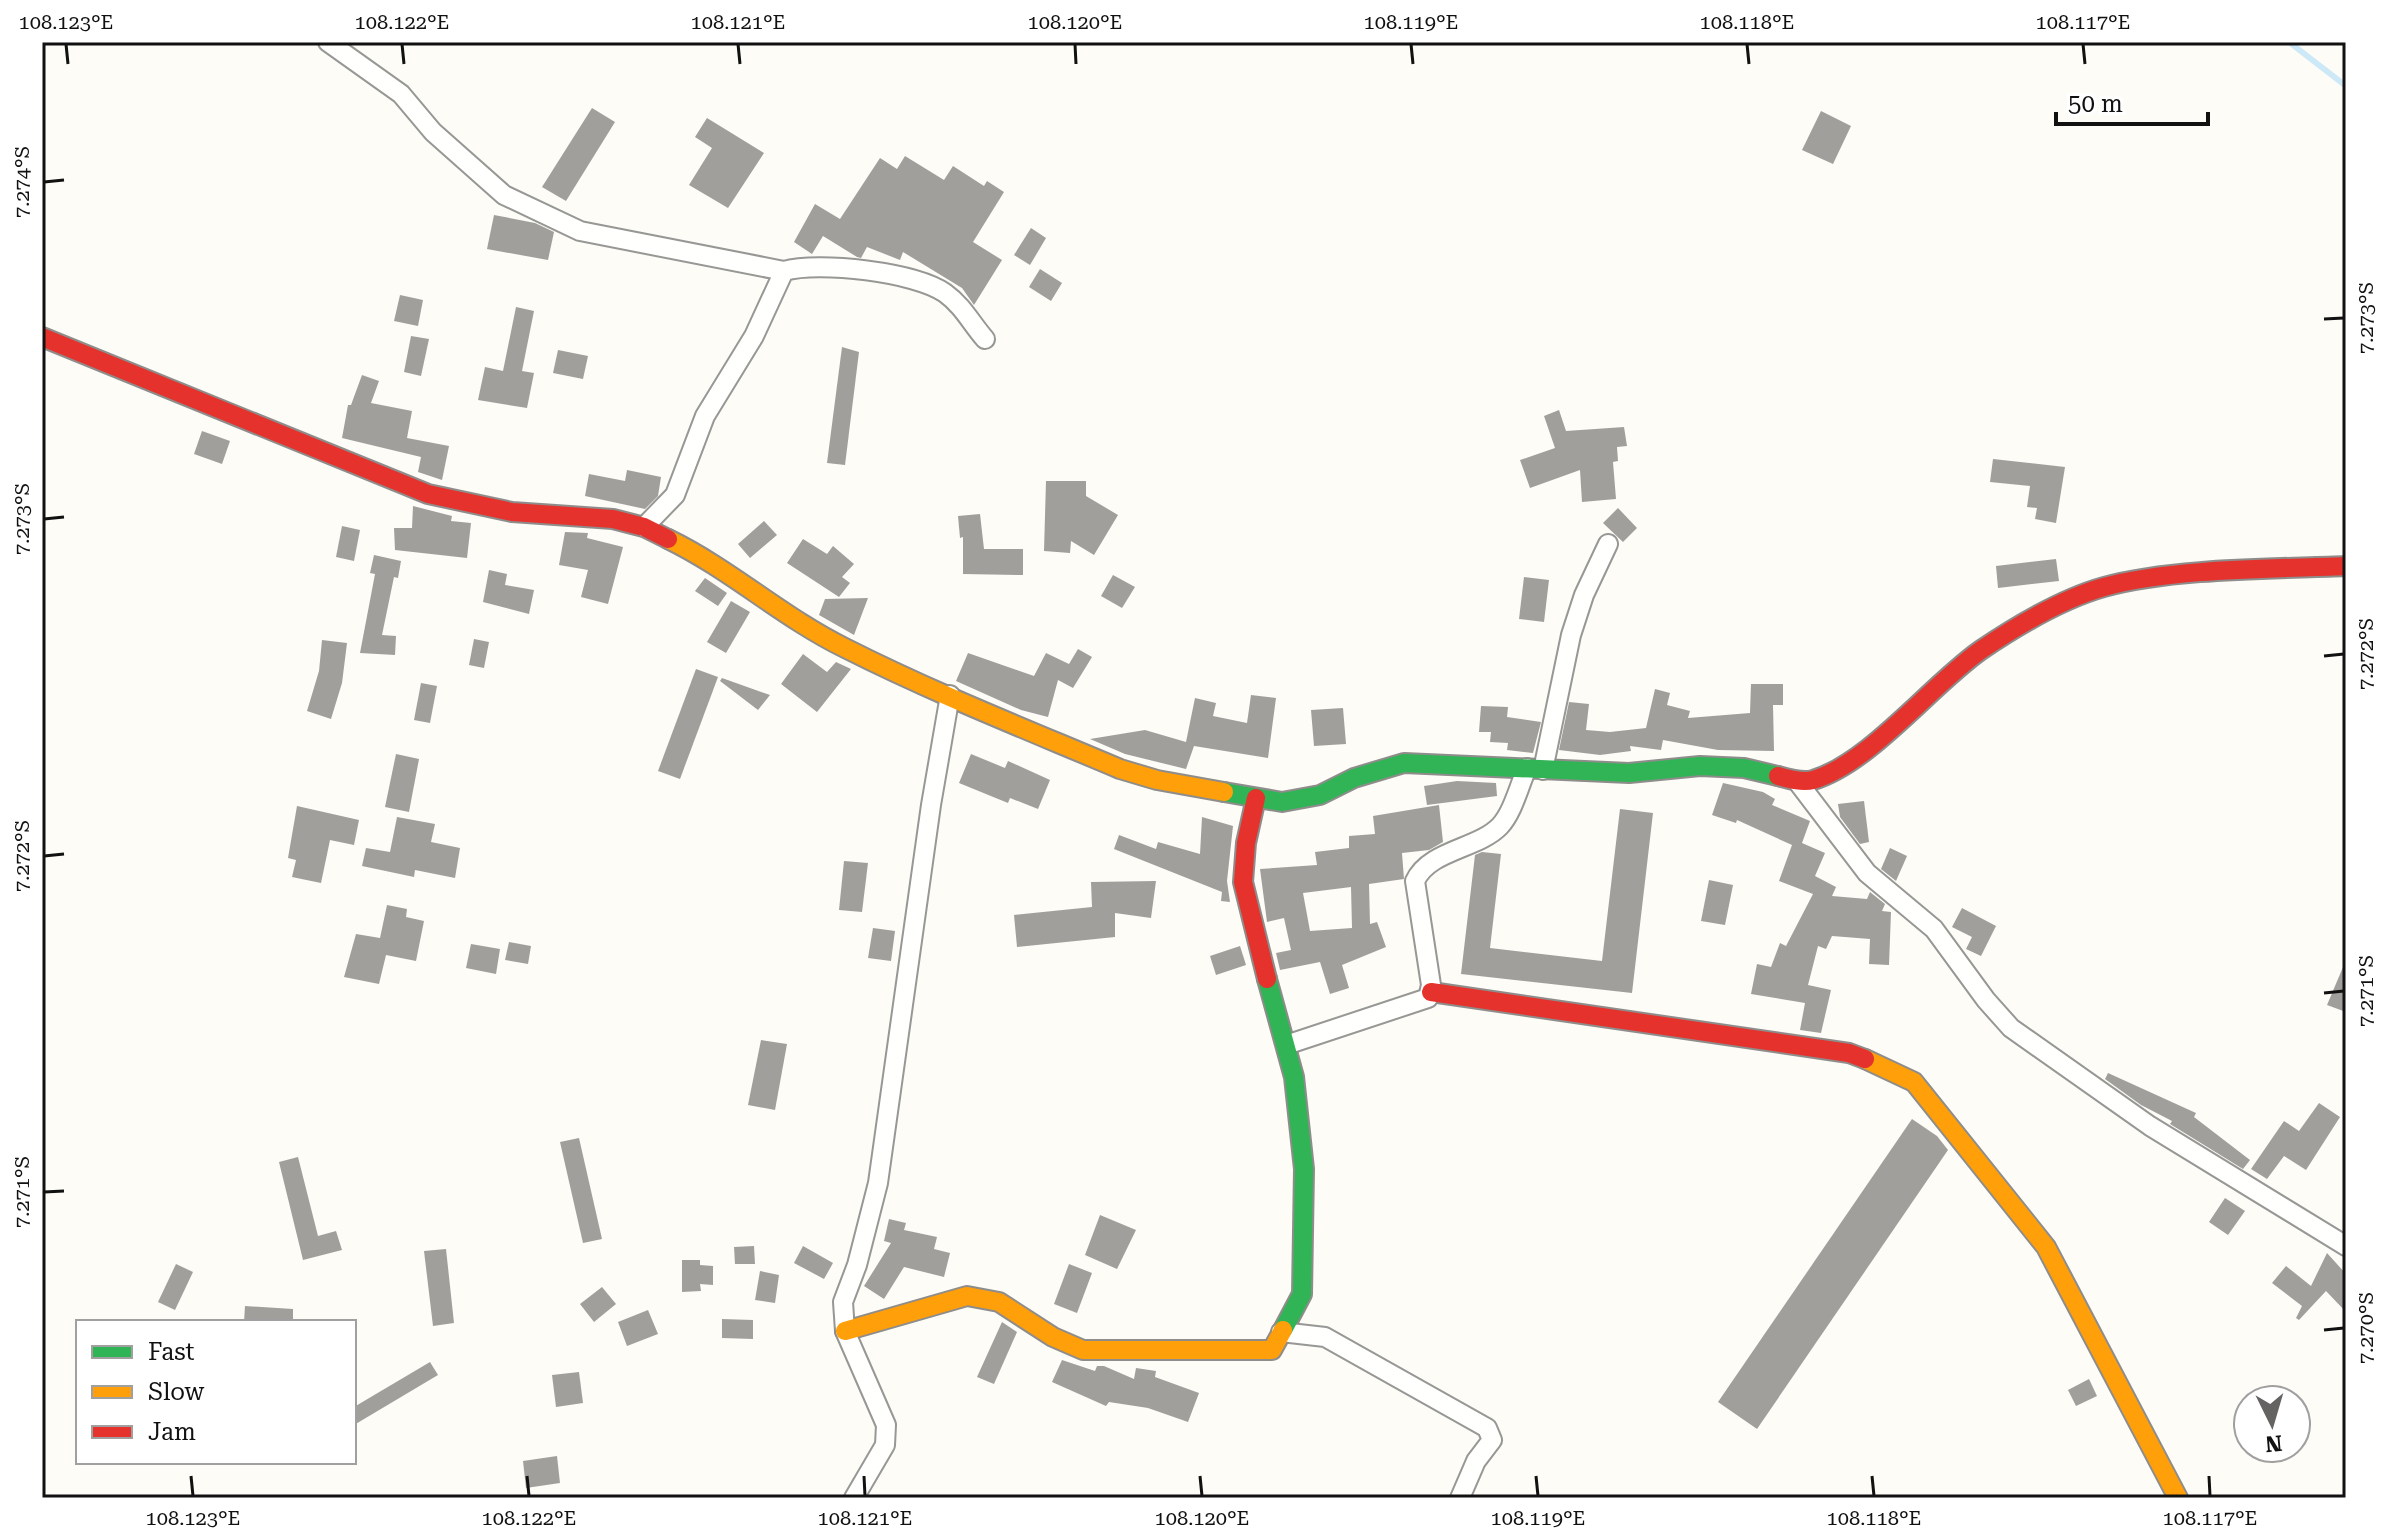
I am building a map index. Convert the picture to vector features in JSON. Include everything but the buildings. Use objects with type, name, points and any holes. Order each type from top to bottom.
[{"type":"street","points":[[328,42],[401,94],[433,132],[504,195],[580,231],[784,271],[804,265],[824,265],[919,281],[943,291],[964,309],[985,339]]},
{"type":"street","points":[[644,527],[675,495],[705,416],[759,327],[784,271]]},
{"type":"street","points":[[42,337],[428,494],[512,512],[613,519],[644,527],[697,553],[798,622],[844,648],[950,695],[1120,769],[1207,792],[1256,798],[1299,801],[1354,778],[1404,763],[1629,773],[1700,766],[1744,768],[1797,781],[1826,776],[1852,759],[1980,651],[2071,598],[2107,586],[2154,579],[2243,570],[2346,566]]},
{"type":"street","points":[[1286,1045],[1424,1003],[1431,992],[1415,881],[1426,867],[1496,829],[1535,769],[1571,635],[1584,595],[1608,544]]},
{"type":"street","points":[[854,1498],[885,1445],[886,1425],[845,1331],[843,1302],[857,1265],[878,1183],[931,805],[950,695]]},
{"type":"street","points":[[1797,781],[1867,873],[1934,929],[1986,1000],[2011,1028],[2150,1126],[2346,1246]]},
{"type":"street","points":[[845,1331],[967,1296],[982,1295],[1005,1302],[1062,1346],[1083,1350],[1272,1350],[1302,1294],[1305,1259],[1299,1104],[1286,1045],[1249,917],[1243,882],[1246,843],[1256,798]]},
{"type":"street","points":[[1431,992],[1849,1053],[1897,1071],[1930,1099],[2046,1247],[2178,1498]]},
{"type":"street","points":[[1281,1332],[1325,1337],[1487,1428],[1492,1440],[1476,1461],[1460,1498]]},
{"type":"waterway","points":[[2289,42],[2346,86]]},
{"type":"traffic: fast","points":[[1224,792],[1282,802],[1320,795],[1354,778],[1404,763],[1629,773],[1700,766],[1744,768],[1778,776]]},
{"type":"traffic: fast","points":[[1267,979],[1294,1077],[1304,1169],[1302,1294],[1283,1330]]},
{"type":"traffic: slow","points":[[668,539],[713,564],[822,636],[981,711],[1120,769],[1157,780],[1224,792]]},
{"type":"traffic: slow","points":[[1865,1059],[1914,1082],[2046,1247],[2178,1498]]},
{"type":"traffic: slow","points":[[845,1331],[967,1296],[999,1302],[1053,1337],[1083,1350],[1272,1350],[1283,1330]]},
{"type":"traffic: jam","points":[[42,337],[428,494],[512,512],[613,519],[644,527],[668,539]]},
{"type":"traffic: jam","points":[[1778,776],[1809,781],[1835,771],[1878,741],[1981,650],[2040,614],[2088,592],[2161,576],[2346,566]]},
{"type":"traffic: jam","points":[[1256,798],[1246,843],[1243,882],[1267,979]]},
{"type":"traffic: jam","points":[[1431,992],[1849,1053],[1865,1059]]}]
